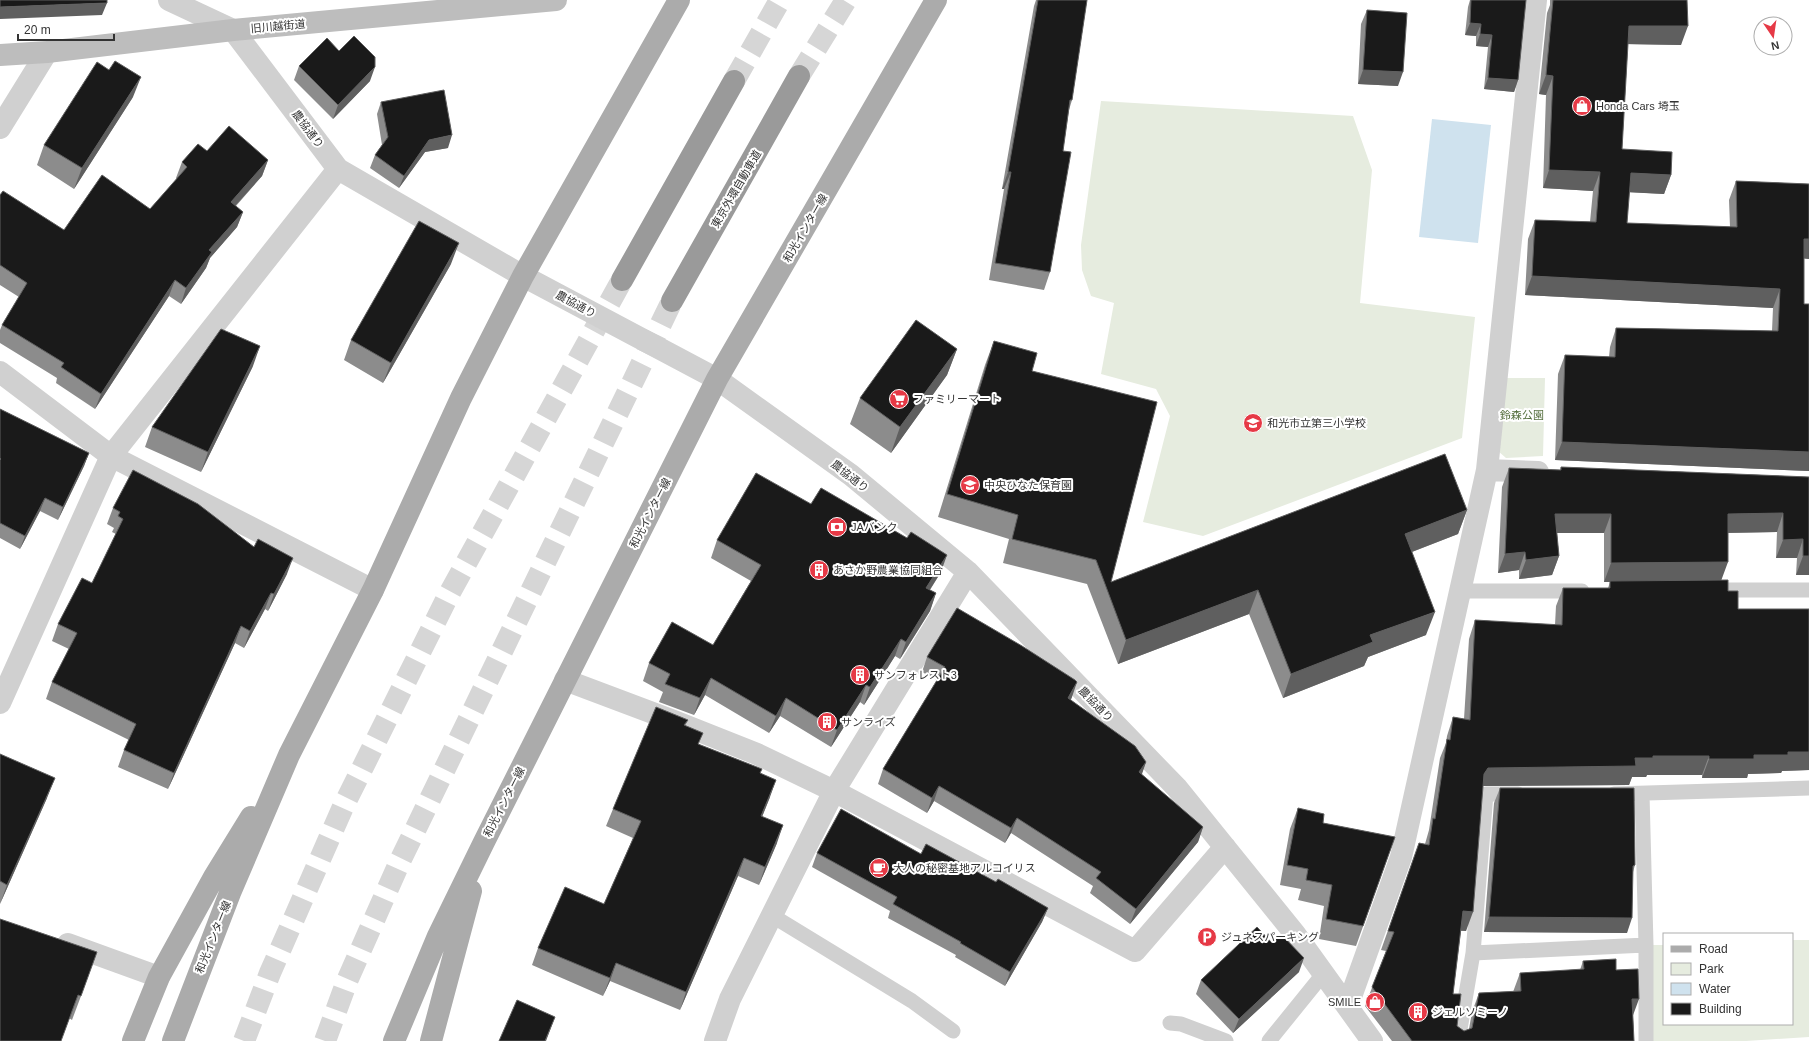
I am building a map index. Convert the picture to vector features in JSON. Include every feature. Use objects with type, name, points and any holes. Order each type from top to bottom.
[{"type":"highway","name":"東京外環自動車道","points":[[672,301],[799,76]]},
{"type":"highway","points":[[622,280],[734,81]]},
{"type":"main road","name":"旧川越街道","points":[[0,55],[47,52],[233,30],[556,0]]},
{"type":"main road","name":"和光インター線","points":[[173,1041],[230,893],[289,755],[373,590],[461,398],[523,276],[679,0]]},
{"type":"main road","name":"和光インター線","points":[[394,1041],[438,936],[565,680],[717,380],[936,0]]},
{"type":"main road","points":[[133,1041],[159,977],[214,877],[289,755]]},
{"type":"main road","points":[[431,1041],[484,842]]},
{"type":"street","points":[[169,0],[233,30]]},
{"type":"street","points":[[1348,1005],[1401,857],[1487,470],[1536,0]]},
{"type":"street","name":"農協通り","points":[[233,30],[338,169],[523,276],[717,380],[851,475],[968,572],[1177,788],[1295,934],[1348,1005],[1372,1041]]},
{"type":"street","points":[[0,128],[47,52]]},
{"type":"street","points":[[0,703],[111,456],[338,169]]},
{"type":"street","points":[[0,372],[111,456],[373,590]]},
{"type":"street","points":[[1487,470],[1558,473]]},
{"type":"street","points":[[714,1041],[730,999],[834,791],[968,572]]},
{"type":"street","points":[[565,680],[757,754],[834,791],[1135,951],[1225,847]]},
{"type":"street","points":[[51,938],[159,977]]},
{"type":"lane","points":[[1690,590],[1809,590]]},
{"type":"lane","points":[[1460,591],[1595,591]]},
{"type":"lane","points":[[1603,794],[1809,788]]},
{"type":"lane","points":[[1458,1041],[1474,953],[1486,794],[1533,794]]},
{"type":"lane","points":[[1642,794],[1646,945],[1646,1041]]},
{"type":"lane","points":[[771,915],[912,1000],[953,1031]]},
{"type":"lane","points":[[1474,953],[1646,945]]},
{"type":"lane","points":[[1269,1041],[1324,973]]},
{"type":"lane","points":[[1170,1023],[1181,1024],[1226,1041]]},
{"type":"green space","points":[[1101,101],[1353,116],[1372,170],[1360,303],[1475,317],[1462,438],[1203,536],[1143,522],[1170,416],[1156,389],[1101,374],[1114,303],[1091,296],[1082,270],[1081,245]]},
{"type":"green space","name":"鈴森公園","points":[[1502,378],[1545,378],[1543,456],[1506,458],[1498,451]]},
{"type":"green space","points":[[1793,940],[1809,940],[1809,1037],[1746,1041],[1646,1041],[1646,945],[1663,945],[1663,1025],[1793,1025]]},
{"type":"water","points":[[1432,119],[1491,125],[1478,243],[1419,237]]},
{"type":"building","points":[[0,0],[107,0],[107,3],[0,7]]},
{"type":"building","points":[[1038,0],[1087,0],[1063,151],[1071,152],[1050,272],[995,263],[1011,172],[1008,172]]},
{"type":"building","points":[[1471,0],[1526,0],[1518,80],[1488,78],[1492,35],[1480,34],[1481,24],[1470,23]]},
{"type":"building","points":[[1553,0],[1687,0],[1688,26],[1629,26],[1622,149],[1672,152],[1671,175],[1631,173],[1627,223],[1737,227],[1736,181],[1809,184],[1809,239],[1804,239],[1804,304],[1809,304],[1809,452],[1562,442],[1565,355],[1615,357],[1616,328],[1778,331],[1780,289],[1532,276],[1535,220],[1596,222],[1600,172],[1549,170],[1553,76],[1546,75]]},
{"type":"building","points":[[1367,10],[1407,13],[1403,72],[1363,70]]},
{"type":"building","points":[[354,36],[375,57],[375,67],[338,105],[299,66],[327,38],[339,51]]},
{"type":"building","points":[[115,61],[141,77],[82,168],[44,145],[97,62],[109,70]]},
{"type":"building","points":[[444,90],[452,135],[429,140],[404,176],[375,155],[388,137],[381,102]]},
{"type":"building","points":[[229,126],[268,160],[231,202],[243,212],[209,250],[212,252],[186,288],[175,280],[101,394],[61,367],[64,363],[2,325],[27,283],[0,265],[0,195],[3,191],[64,230],[102,175],[150,209],[187,167],[182,162],[198,144],[207,151]]},
{"type":"building","points":[[419,221],[459,243],[391,363],[351,340]]},
{"type":"building","name":"ファミリーマート","points":[[916,320],[957,349],[900,427],[860,398]]},
{"type":"building","points":[[221,329],[260,346],[208,452],[152,427]]},
{"type":"building","points":[[994,341],[1037,353],[1032,371],[1157,402],[1111,582],[1445,454],[1467,510],[1405,534],[1435,612],[1370,635],[1373,642],[1291,674],[1258,590],[1126,640],[1096,560],[1012,539],[1018,515],[947,494]]},
{"type":"building","points":[[0,409],[89,453],[63,507],[45,498],[25,536],[0,523]]},
{"type":"building","points":[[1561,467],[1809,477],[1809,556],[1803,556],[1803,539],[1783,540],[1783,513],[1728,514],[1728,562],[1611,563],[1611,514],[1555,514],[1559,556],[1526,560],[1525,552],[1505,554],[1509,468],[1561,470]]},
{"type":"building","points":[[133,470],[198,504],[254,547],[258,539],[293,558],[274,594],[271,593],[250,631],[241,626],[174,773],[124,750],[136,724],[52,682],[77,633],[58,624],[82,578],[92,583],[123,519],[118,516],[120,512],[113,508]]},
{"type":"building","points":[[756,473],[811,504],[821,488],[907,538],[911,532],[947,555],[926,588],[936,593],[906,642],[901,639],[870,687],[866,685],[837,730],[786,698],[776,716],[711,678],[700,698],[665,684],[670,674],[649,663],[672,622],[713,645],[761,565],[717,540]]},
{"type":"building","points":[[1728,580],[1728,591],[1738,591],[1738,609],[1809,609],[1809,752],[1788,752],[1788,755],[1754,755],[1754,759],[1709,759],[1709,756],[1653,756],[1653,758],[1635,758],[1636,766],[1488,768],[1484,774],[1473,912],[1463,911],[1453,994],[1461,994],[1457,1026],[1464,1031],[1472,1028],[1479,993],[1521,991],[1520,973],[1584,969],[1583,961],[1616,959],[1616,970],[1638,969],[1639,999],[1632,999],[1634,1041],[1412,1041],[1372,987],[1394,932],[1388,931],[1419,843],[1429,845],[1433,818],[1435,819],[1447,739],[1450,740],[1453,717],[1470,720],[1475,620],[1562,625],[1563,588],[1610,588],[1610,581]]},
{"type":"building","points":[[957,608],[1022,646],[1075,680],[1077,682],[1068,698],[1135,746],[1146,762],[1139,772],[1203,827],[1136,909],[1096,878],[1101,872],[1017,818],[1011,828],[939,786],[932,798],[883,769],[945,667],[927,657]]},
{"type":"building","points":[[656,707],[688,720],[684,725],[703,733],[698,744],[762,769],[760,773],[776,780],[761,816],[783,825],[765,867],[744,858],[686,992],[616,963],[610,978],[538,948],[565,887],[604,904],[641,821],[613,809]]},
{"type":"building","points":[[0,754],[55,778],[7,885],[0,881]]},
{"type":"building","points":[[1500,788],[1634,788],[1635,865],[1633,866],[1632,918],[1489,917]]},
{"type":"building","points":[[1298,808],[1324,814],[1323,823],[1395,837],[1363,926],[1326,919],[1332,885],[1306,880],[1308,869],[1287,865]]},
{"type":"building","points":[[841,809],[921,854],[926,844],[996,882],[998,879],[1048,908],[1010,972],[960,943],[961,942],[893,904],[897,897],[817,853]]},
{"type":"building","points":[[0,919],[97,952],[81,996],[78,995],[61,1041],[0,1041]]},
{"type":"building","points":[[1257,927],[1272,943],[1281,934],[1304,958],[1239,1019],[1201,980]]},
{"type":"building","points":[[517,1000],[555,1017],[545,1041],[499,1041]]},
{"type":"tunnel","points":[[734,81],[780,0]]},
{"type":"tunnel","points":[[799,76],[846,0]]},
{"type":"tunnel","points":[[244,1041],[270,973],[343,807],[448,596],[622,280]]},
{"type":"tunnel","points":[[325,1041],[347,981],[401,859],[672,301]]},
{"type":"place","name":"Honda Cars 埼玉","points":[[1582,106]]},
{"type":"place","name":"ファミリーマート","points":[[899,399]]},
{"type":"place","name":"和光市立第三小学校","points":[[1253,423]]},
{"type":"place","name":"中央ひなた保育園","points":[[970,485]]},
{"type":"place","name":"JAバンク","points":[[837,527]]},
{"type":"place","name":"あさか野農業協同組合","points":[[819,570]]},
{"type":"place","name":"サンフォレスト3","points":[[860,675]]},
{"type":"place","name":"サンライズ","points":[[827,722]]},
{"type":"place","name":"大人の秘密基地アルコイリス","points":[[879,868]]},
{"type":"place","name":"ジュネスパーキング","points":[[1207,937]]},
{"type":"place","name":"SMILE","points":[[1375,1002]]},
{"type":"place","name":"ジェルソミーノ","points":[[1418,1012]]}]
